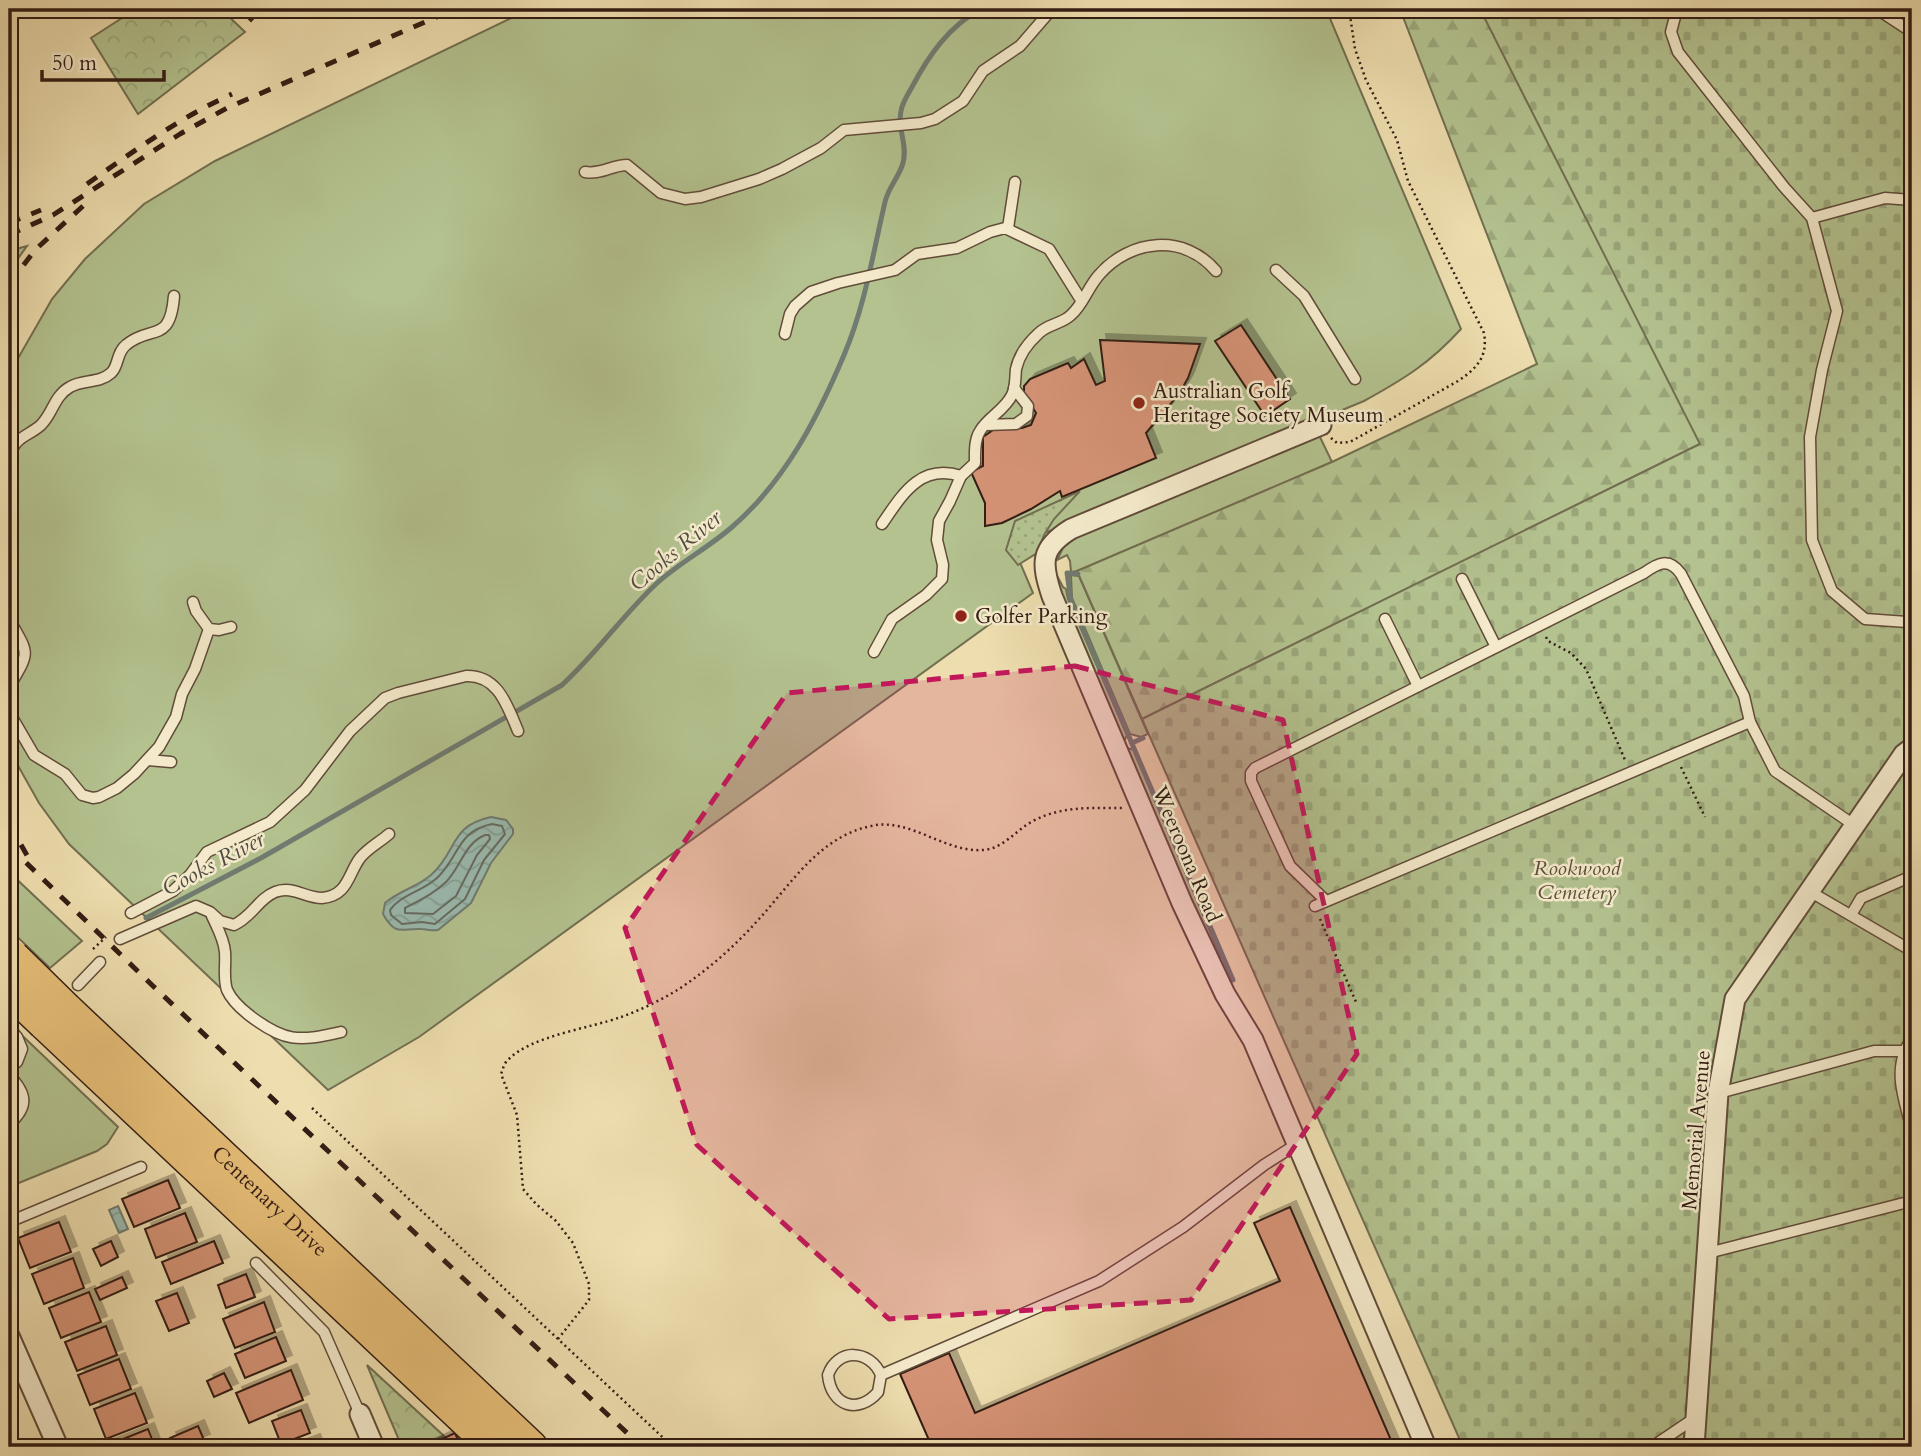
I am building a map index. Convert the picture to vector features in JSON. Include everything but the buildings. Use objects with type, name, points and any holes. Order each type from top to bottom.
[{"type":"highway","name":"Centenary Drive","points":[[11,955],[531,1447]]},
{"type":"highway","name":"Centenary Drive","points":[[9,990],[63,1005],[494,1447]]},
{"type":"street","name":"Weeroona Road","points":[[1321,425],[1084,523],[1059,537],[1051,545],[1044,563],[1052,596],[1182,903],[1225,994],[1253,1041],[1426,1447]]},
{"type":"street","name":"Memorial Avenue","points":[[1695,1447],[1718,1093],[1735,999],[1854,825],[1909,754]]},
{"type":"street","points":[[9,1336],[58,1447]]},
{"type":"street","points":[[360,1413],[374,1447]]},
{"type":"lane","points":[[585,172],[598,173],[616,165],[627,165],[662,193],[685,199],[701,197],[782,169],[821,148],[839,132],[921,123],[934,119],[963,101],[983,71],[1020,46],[1052,9]]},
{"type":"lane","points":[[1677,9],[1671,32],[1678,52],[1784,187],[1812,218],[1837,311],[1822,370],[1810,437],[1812,540],[1832,591],[1865,619],[1907,622],[1912,618]]},
{"type":"lane","points":[[1877,9],[1912,32]]},
{"type":"lane","points":[[1008,228],[1015,182]]},
{"type":"lane","points":[[1812,218],[1885,198],[1912,200]]},
{"type":"lane","points":[[785,334],[790,314],[811,292],[895,270],[917,254],[957,248],[990,232],[1008,228],[1049,249],[1082,300]]},
{"type":"lane","points":[[874,652],[892,619],[926,595],[942,579],[944,572],[937,528],[961,476],[975,463],[978,435],[1002,410],[1014,388],[1019,360],[1033,339],[1049,325],[1070,317],[1107,267],[1131,252],[1164,245],[1187,249],[1198,254],[1216,271]]},
{"type":"lane","points":[[1276,270],[1304,296],[1355,379]]},
{"type":"lane","points":[[9,459],[18,440],[43,422],[62,392],[76,384],[104,378],[114,370],[125,345],[164,327],[171,318],[174,296]]},
{"type":"lane","points":[[986,425],[1016,424],[1027,416],[1028,406],[1014,388]]},
{"type":"lane","points":[[882,524],[898,501],[920,479],[939,473],[961,476]]},
{"type":"lane","points":[[1326,901],[1290,866],[1251,781],[1251,773],[1255,768],[1665,562],[1675,565],[1744,696],[1750,722],[1775,771],[1854,825]]},
{"type":"lane","points":[[1462,579],[1496,647]]},
{"type":"lane","points":[[9,712],[34,755],[65,774],[82,795],[99,797],[117,788],[148,760],[176,717],[182,694],[195,670],[209,629],[193,602]]},
{"type":"lane","points":[[9,619],[23,641],[26,652],[20,670],[9,687]]},
{"type":"lane","points":[[1385,619],[1418,686]]},
{"type":"lane","points":[[209,629],[231,627]]},
{"type":"lane","points":[[131,913],[173,891],[190,875],[207,852],[270,822],[305,790],[350,731],[385,698],[466,676],[477,676],[489,680],[503,698],[518,730]]},
{"type":"lane","points":[[1315,906],[1750,722]]},
{"type":"lane","points":[[148,760],[171,762]]},
{"type":"lane","points":[[120,939],[191,907],[201,907],[220,921],[234,925],[251,915],[263,898],[279,890],[320,898],[331,896],[342,891],[348,884],[359,859],[389,834]]},
{"type":"lane","points":[[1850,915],[1861,898],[1912,876]]},
{"type":"lane","points":[[1810,891],[1912,951]]},
{"type":"lane","points":[[210,912],[224,946],[226,985],[236,1004],[283,1037],[341,1032]]},
{"type":"lane","points":[[63,1005],[100,962]]},
{"type":"lane","points":[[9,1063],[17,1062],[22,1049],[10,1029]]},
{"type":"lane","points":[[1912,1038],[1903,1051],[1900,1081],[1912,1130]]},
{"type":"lane","points":[[1718,1093],[1874,1051],[1903,1051]]},
{"type":"lane","points":[[9,1075],[19,1085],[24,1097],[17,1117],[9,1124]]},
{"type":"lane","points":[[881,1375],[1099,1281],[1182,1227],[1264,1165],[1297,1144]]},
{"type":"lane","points":[[9,1222],[141,1167]]},
{"type":"lane","points":[[1708,1253],[1912,1201]]},
{"type":"lane","points":[[256,1263],[324,1332],[360,1413]]},
{"type":"lane","points":[[857,1354],[869,1359],[881,1375],[878,1392],[865,1403],[856,1405],[839,1400],[831,1388],[828,1375],[837,1360],[857,1354]]},
{"type":"lane","points":[[1652,1447],[1698,1415]]},
{"type":"path","points":[[1321,425],[1326,435],[1337,443],[1350,442],[1473,371],[1480,362],[1486,344],[1484,333],[1408,181],[1397,140],[1366,80],[1355,48],[1349,9]]},
{"type":"path","points":[[1540,625],[1548,641],[1571,653],[1586,670],[1630,773]]},
{"type":"path","points":[[1675,754],[1705,817]]},
{"type":"path","points":[[558,1339],[589,1300],[589,1284],[573,1243],[556,1221],[536,1204],[523,1188],[517,1115],[501,1074],[506,1060],[522,1049],[620,1017],[677,990],[731,948],[809,859],[829,844],[850,834],[870,826],[893,824],[966,848],[983,850],[997,847],[1035,820],[1057,811],[1141,806]]},
{"type":"path","points":[[1315,906],[1356,1002]]},
{"type":"path","points":[[312,1108],[673,1447]]},
{"type":"highlighted area","points":[[1075,666],[1283,720],[1357,1054],[1191,1300],[889,1319],[697,1145],[625,928],[787,693]]},
{"type":"green space","points":[[136,9],[221,9],[245,32],[138,114],[91,38]]},
{"type":"green space","points":[[530,9],[1326,9],[1461,329],[1416,370],[1364,401],[1013,546],[1033,593],[419,1037],[328,1090],[69,844],[39,803],[12,755],[9,748],[9,374],[52,299],[85,259],[144,204],[215,161]]},
{"type":"green space","points":[[1400,9],[1562,9],[1700,444],[1142,719],[1077,571],[1332,462],[1537,364]]},
{"type":"green space","name":"Rookwood Cemetery","points":[[1480,9],[1912,9],[1912,1447],[1463,1447],[1142,719],[1700,444]]},
{"type":"green space","points":[[27,246],[9,271],[9,251]]},
{"type":"green space","points":[[1319,435],[1332,462],[1077,571],[1071,572],[1067,555],[1057,560],[1063,548],[1074,538]]},
{"type":"green space","points":[[1080,491],[1054,519],[1037,553],[1018,565],[1006,550],[1015,521]]},
{"type":"green space","points":[[1055,572],[1066,589],[1127,735],[1124,741],[1127,748],[1134,750],[1221,958],[1217,960],[1062,600]]},
{"type":"green space","points":[[1071,575],[1079,576],[1148,734],[1141,737],[1130,734],[1072,598]]},
{"type":"green space","points":[[9,872],[82,941],[50,968],[9,929]]},
{"type":"green space","points":[[9,1023],[118,1127],[107,1144],[97,1151],[9,1187]]},
{"type":"green space","points":[[367,1365],[444,1436],[418,1447],[402,1447]]},
{"type":"water","points":[[491,817],[506,820],[513,829],[513,834],[491,863],[471,903],[438,930],[395,929],[383,914],[385,903],[431,875],[468,826]]},
{"type":"water","points":[[118,1206],[128,1229],[119,1233],[109,1210]]},
{"type":"waterway","name":"Cooks River","points":[[146,918],[261,858],[562,685],[656,584],[723,535],[751,509],[798,448],[834,379],[851,336],[863,299],[886,197],[903,163],[900,117],[904,102],[941,42],[959,24],[981,9]]},
{"type":"waterway","points":[[1078,574],[1067,573],[1071,601],[1233,980]]},
{"type":"waterway","points":[[1132,743],[1143,738]]},
{"type":"railway","points":[[9,235],[53,215],[180,134],[227,108],[455,9]]},
{"type":"railway","points":[[87,184],[175,124],[232,94]]},
{"type":"railway","points":[[9,284],[35,250],[83,206]]},
{"type":"railway","points":[[9,223],[41,210]]},
{"type":"railway","points":[[9,824],[28,857]]},
{"type":"railway","points":[[9,846],[153,986],[642,1447]]},
{"type":"place","name":"Australian Golf Heritage Society Museum","points":[[1139,403]]},
{"type":"place","name":"Golfer Parking","points":[[961,616]]}]
